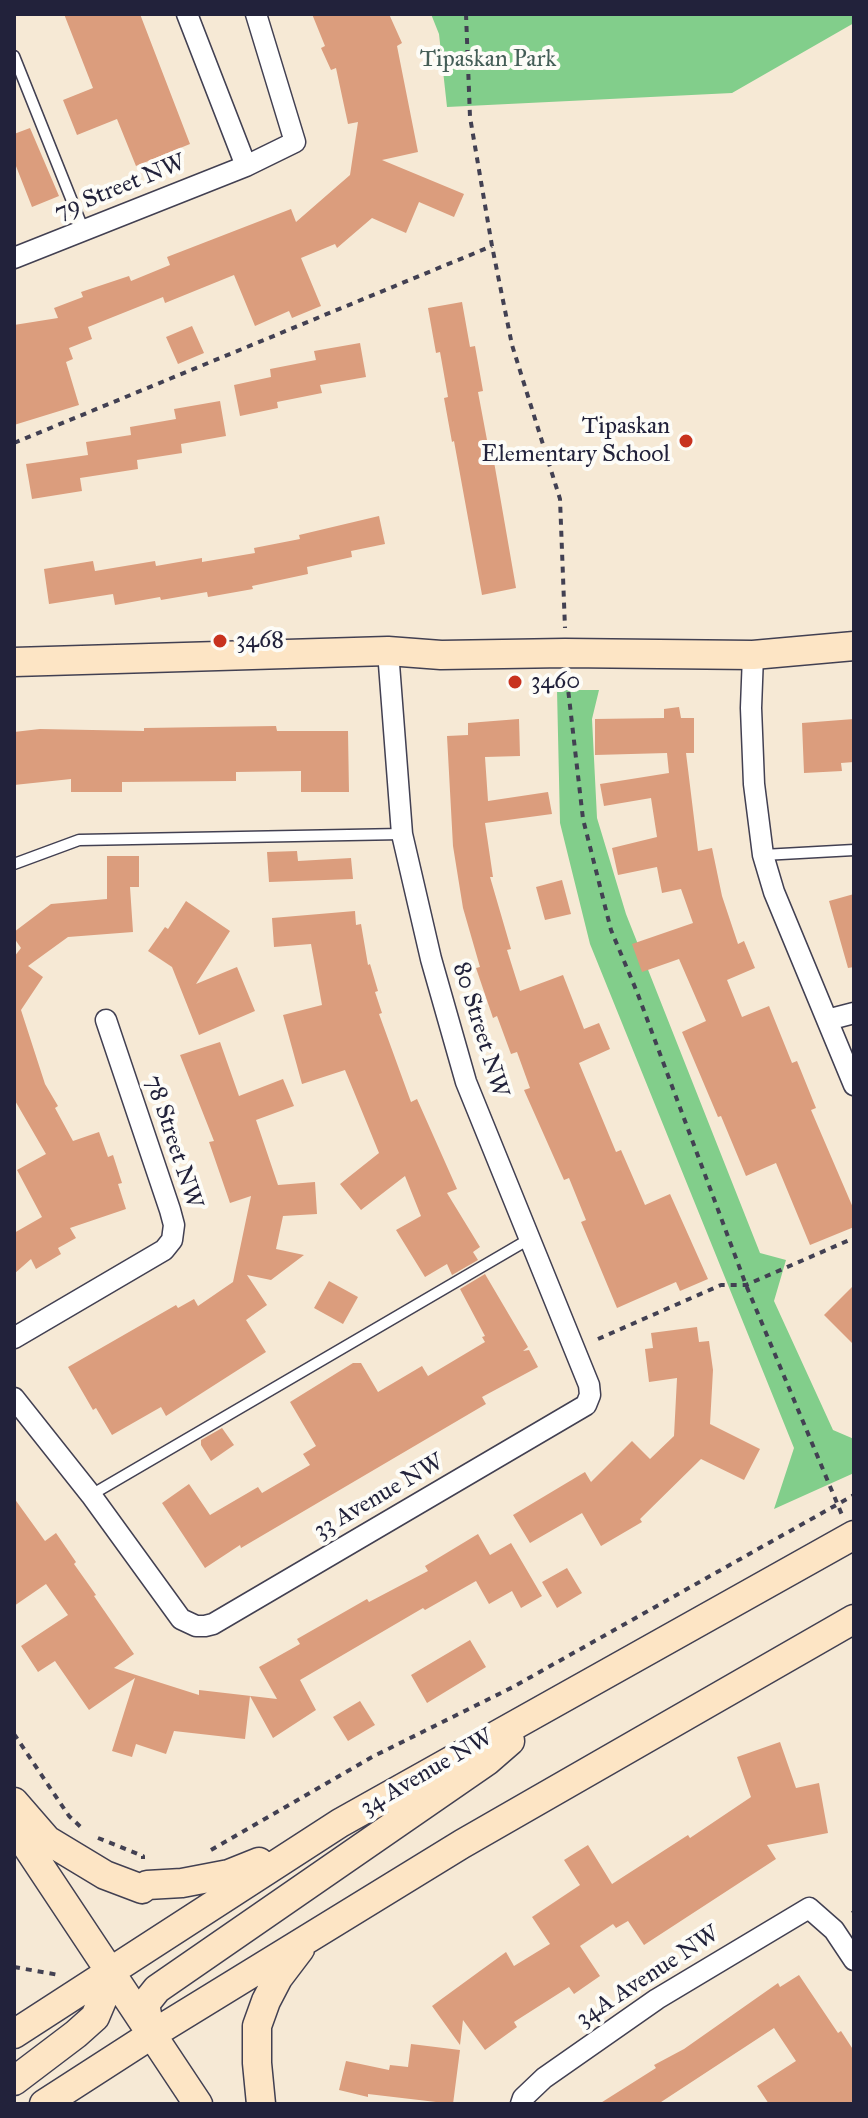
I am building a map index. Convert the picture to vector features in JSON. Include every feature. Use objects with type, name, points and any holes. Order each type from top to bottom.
[{"type":"main road","points":[[14,662],[388,651],[441,655],[753,655],[854,646]]},
{"type":"main road","name":"34 Avenue NW","points":[[14,2034],[340,1823],[849,1528]]},
{"type":"main road","points":[[44,2104],[462,1844],[854,1619]]},
{"type":"main road","points":[[151,2035],[145,2004],[157,1989],[487,1761],[558,1699]]},
{"type":"main road","points":[[14,1802],[47,1840],[105,1875],[142,1889],[147,1885],[182,1883],[229,1874],[309,1843]]},
{"type":"main road","points":[[14,1827],[198,2104]]},
{"type":"main road","points":[[261,2104],[257,2026],[278,1978],[308,1937]]},
{"type":"main road","points":[[14,2081],[95,2017],[106,1991],[108,1971]]},
{"type":"street","points":[[187,14],[246,166]]},
{"type":"street","name":"79 Street NW","points":[[14,258],[246,166],[295,142],[256,14]]},
{"type":"street","name":"80 Street NW","points":[[388,651],[402,834],[431,959],[466,1082],[589,1385],[590,1395],[586,1405]]},
{"type":"street","points":[[753,655],[753,754],[763,855],[774,892],[854,1085]]},
{"type":"street","points":[[827,1020],[854,1013]]},
{"type":"street","name":"78 Street NW","points":[[14,1338],[164,1250],[172,1240],[174,1225],[170,1210],[106,1020]]},
{"type":"street","points":[[14,1398],[91,1495]]},
{"type":"street","name":"33 Avenue NW","points":[[91,1495],[181,1619],[196,1626],[213,1624],[586,1405]]},
{"type":"street","name":"34A Avenue NW","points":[[522,2101],[544,2078],[657,1999],[809,1908],[834,1930],[854,1960]]},
{"type":"lane","points":[[14,56],[84,231]]},
{"type":"lane","points":[[14,864],[79,840],[402,834]]},
{"type":"lane","points":[[763,855],[854,850]]},
{"type":"lane","points":[[91,1495],[531,1238]]},
{"type":"path","points":[[466,14],[470,117],[492,246],[512,345],[560,499],[565,634]]},
{"type":"path","points":[[14,443],[492,246]]},
{"type":"path","points":[[566,679],[583,819],[611,930],[643,1006],[746,1285],[849,1528]]},
{"type":"path","points":[[598,1339],[721,1285],[746,1285],[854,1238]]},
{"type":"path","points":[[208,1851],[372,1757],[513,1687],[854,1495]]},
{"type":"path","points":[[14,1734],[69,1816],[89,1834],[143,1856],[144,1865],[153,1858]]},
{"type":"path","points":[[14,1967],[61,1975]]},
{"type":"green space","name":"Tipaskan Park","points":[[431,14],[854,14],[854,23],[732,93],[447,107],[439,34]]},
{"type":"green space","points":[[557,690],[599,690],[592,719],[597,818],[626,914],[760,1253],[786,1260],[774,1301],[833,1430],[854,1439],[854,1473],[774,1509],[794,1448],[590,944],[560,823]]},
{"type":"building","points":[[64,14],[140,14],[190,144],[136,166],[117,119],[77,135],[63,100],[93,88]]},
{"type":"building","points":[[312,14],[389,14],[402,43],[397,46],[418,152],[382,160],[464,194],[454,217],[419,202],[406,233],[372,218],[337,248],[335,244],[301,258],[321,306],[292,318],[289,311],[255,326],[234,275],[165,303],[163,297],[88,327],[92,339],[69,348],[73,359],[66,362],[79,405],[14,425],[14,325],[58,318],[54,308],[83,297],[81,292],[129,276],[131,281],[170,265],[167,257],[291,209],[296,222],[350,175],[358,122],[348,124],[336,68],[331,70],[321,48],[325,46]]},
{"type":"building","points":[[30,128],[59,196],[32,207],[14,161],[14,134]]},
{"type":"building","points":[[462,302],[470,347],[475,346],[483,391],[478,392],[490,456],[493,456],[516,588],[482,595],[444,398],[448,397],[440,352],[436,353],[428,308]]},
{"type":"building","points":[[192,326],[204,353],[178,364],[166,337]]},
{"type":"building","points":[[360,343],[366,377],[320,385],[322,393],[277,402],[278,408],[240,416],[234,385],[271,377],[270,369],[316,360],[314,351]]},
{"type":"building","points":[[220,401],[226,436],[181,444],[182,453],[137,460],[138,469],[80,478],[82,491],[32,499],[26,464],[88,455],[86,442],[131,435],[130,427],[176,419],[174,409]]},
{"type":"building","points":[[379,516],[385,544],[351,551],[352,557],[307,567],[308,574],[252,586],[253,589],[208,597],[207,592],[161,600],[160,597],[115,605],[113,594],[49,604],[44,569],[93,561],[95,571],[155,561],[156,566],[202,558],[202,562],[255,553],[254,548],[300,539],[299,535]]},
{"type":"building","points":[[679,707],[681,718],[694,718],[694,753],[686,753],[698,851],[712,848],[722,896],[738,944],[744,941],[755,968],[727,980],[742,1017],[769,1006],[792,1063],[797,1061],[816,1108],[811,1110],[854,1210],[854,1227],[810,1245],[776,1163],[746,1176],[721,1116],[718,1117],[682,1032],[706,1021],[679,959],[642,972],[632,944],[693,923],[681,889],[662,893],[657,867],[618,875],[612,848],[657,837],[651,798],[604,806],[600,784],[669,773],[667,753],[595,755],[595,719],[664,718],[664,709]]},
{"type":"building","points":[[519,719],[520,756],[485,757],[488,801],[548,792],[552,814],[485,823],[493,877],[490,877],[520,991],[563,975],[584,1029],[599,1023],[610,1049],[579,1063],[616,1152],[621,1150],[645,1205],[670,1194],[708,1279],[680,1291],[676,1282],[617,1308],[581,1222],[586,1220],[569,1178],[564,1180],[524,1090],[530,1088],[517,1052],[511,1054],[497,1016],[493,1018],[476,968],[480,967],[463,908],[453,846],[447,736],[468,735],[468,723]]},
{"type":"building","points":[[854,719],[854,762],[841,763],[842,771],[804,773],[802,723]]},
{"type":"building","points":[[276,726],[277,731],[348,731],[349,792],[301,792],[301,771],[236,772],[236,781],[122,782],[122,792],[71,792],[71,779],[14,785],[14,732],[40,729],[144,731],[144,728]]},
{"type":"building","points":[[297,851],[298,861],[351,858],[353,879],[269,882],[267,852]]},
{"type":"building","points":[[107,856],[139,856],[139,887],[130,887],[133,932],[68,937],[28,966],[43,977],[21,1010],[45,1084],[58,1106],[55,1108],[73,1141],[99,1132],[108,1157],[113,1155],[126,1209],[70,1228],[76,1238],[58,1248],[61,1254],[36,1269],[31,1259],[14,1274],[14,1233],[42,1217],[17,1170],[46,1154],[14,1099],[14,957],[21,948],[14,938],[14,932],[51,904],[107,899]]},
{"type":"building","points":[[562,880],[571,914],[545,920],[536,887]]},
{"type":"building","points":[[854,894],[854,967],[848,968],[829,901]]},
{"type":"building","points":[[186,901],[230,931],[196,984],[237,967],[255,1011],[199,1035],[172,967],[148,951],[165,927],[168,929]]},
{"type":"building","points":[[355,911],[356,925],[361,924],[368,965],[378,991],[375,992],[382,1013],[379,1014],[411,1102],[417,1099],[457,1189],[447,1193],[480,1247],[473,1252],[478,1260],[452,1275],[447,1264],[425,1277],[396,1230],[421,1216],[405,1176],[361,1210],[340,1184],[379,1153],[345,1070],[302,1084],[283,1015],[322,1005],[311,944],[274,947],[272,918]]},
{"type":"building","points":[[220,1042],[239,1096],[283,1079],[294,1106],[256,1120],[278,1185],[315,1182],[317,1214],[283,1216],[276,1249],[304,1255],[271,1280],[247,1275],[267,1305],[246,1320],[266,1352],[166,1416],[161,1407],[112,1435],[68,1367],[176,1305],[178,1308],[194,1299],[198,1306],[233,1282],[251,1196],[230,1203],[209,1142],[214,1141],[180,1055]]},
{"type":"building","points":[[485,1274],[528,1347],[523,1351],[529,1350],[538,1367],[482,1397],[486,1404],[205,1568],[162,1503],[189,1484],[210,1515],[258,1487],[262,1493],[310,1465],[303,1454],[316,1446],[290,1402],[353,1363],[361,1363],[378,1392],[422,1366],[428,1376],[485,1342],[482,1337],[485,1336],[460,1289]]},
{"type":"building","points":[[329,1281],[358,1297],[343,1324],[314,1308]]},
{"type":"building","points":[[854,1285],[854,1345],[824,1315]]},
{"type":"building","points":[[697,1327],[699,1342],[709,1341],[713,1370],[710,1424],[760,1449],[744,1480],[701,1459],[640,1519],[642,1522],[601,1546],[582,1513],[530,1543],[513,1515],[585,1472],[591,1482],[632,1441],[650,1459],[674,1436],[677,1378],[649,1382],[645,1349],[653,1348],[651,1333]]},
{"type":"building","points":[[222,1428],[234,1445],[211,1461],[201,1440]]},
{"type":"building","points":[[14,1498],[45,1541],[56,1533],[134,1654],[114,1668],[199,1695],[199,1690],[277,1699],[259,1667],[300,1644],[297,1639],[367,1599],[369,1602],[428,1571],[425,1566],[478,1534],[490,1555],[511,1543],[542,1596],[521,1608],[512,1591],[489,1604],[476,1581],[425,1610],[423,1608],[300,1680],[316,1710],[273,1738],[250,1696],[245,1739],[174,1731],[166,1754],[136,1744],[132,1757],[112,1751],[135,1678],[89,1710],[55,1661],[38,1672],[21,1646],[68,1615],[46,1584],[14,1606]]},
{"type":"building","points":[[567,1568],[582,1593],[557,1608],[542,1582]]},
{"type":"building","points":[[470,1640],[486,1667],[427,1703],[411,1675]]},
{"type":"building","points":[[360,1701],[375,1725],[348,1741],[333,1717]]},
{"type":"building","points":[[780,1742],[796,1788],[819,1783],[828,1833],[767,1845],[776,1859],[644,1945],[628,1921],[616,1928],[613,1924],[580,1946],[600,1976],[574,1994],[569,1987],[514,2022],[517,2027],[485,2050],[463,2020],[460,2045],[432,2006],[506,1952],[514,1966],[550,1944],[532,1917],[580,1885],[564,1860],[588,1845],[612,1884],[751,1797],[737,1757]]},
{"type":"building","points":[[799,1975],[838,2033],[841,2031],[854,2051],[854,2104],[769,2104],[757,2086],[796,2061],[774,2028],[658,2104],[599,2104],[778,1983],[780,1987]]},
{"type":"building","points":[[411,2044],[460,2050],[453,2104],[368,2094],[368,2097],[339,2090],[346,2061],[389,2070],[390,2065],[408,2067]]},
{"type":"place","name":"Tipaskan Elementary School","points":[[686,441]]},
{"type":"place","name":"3468","points":[[220,641]]},
{"type":"place","name":"3460","points":[[515,682]]}]
